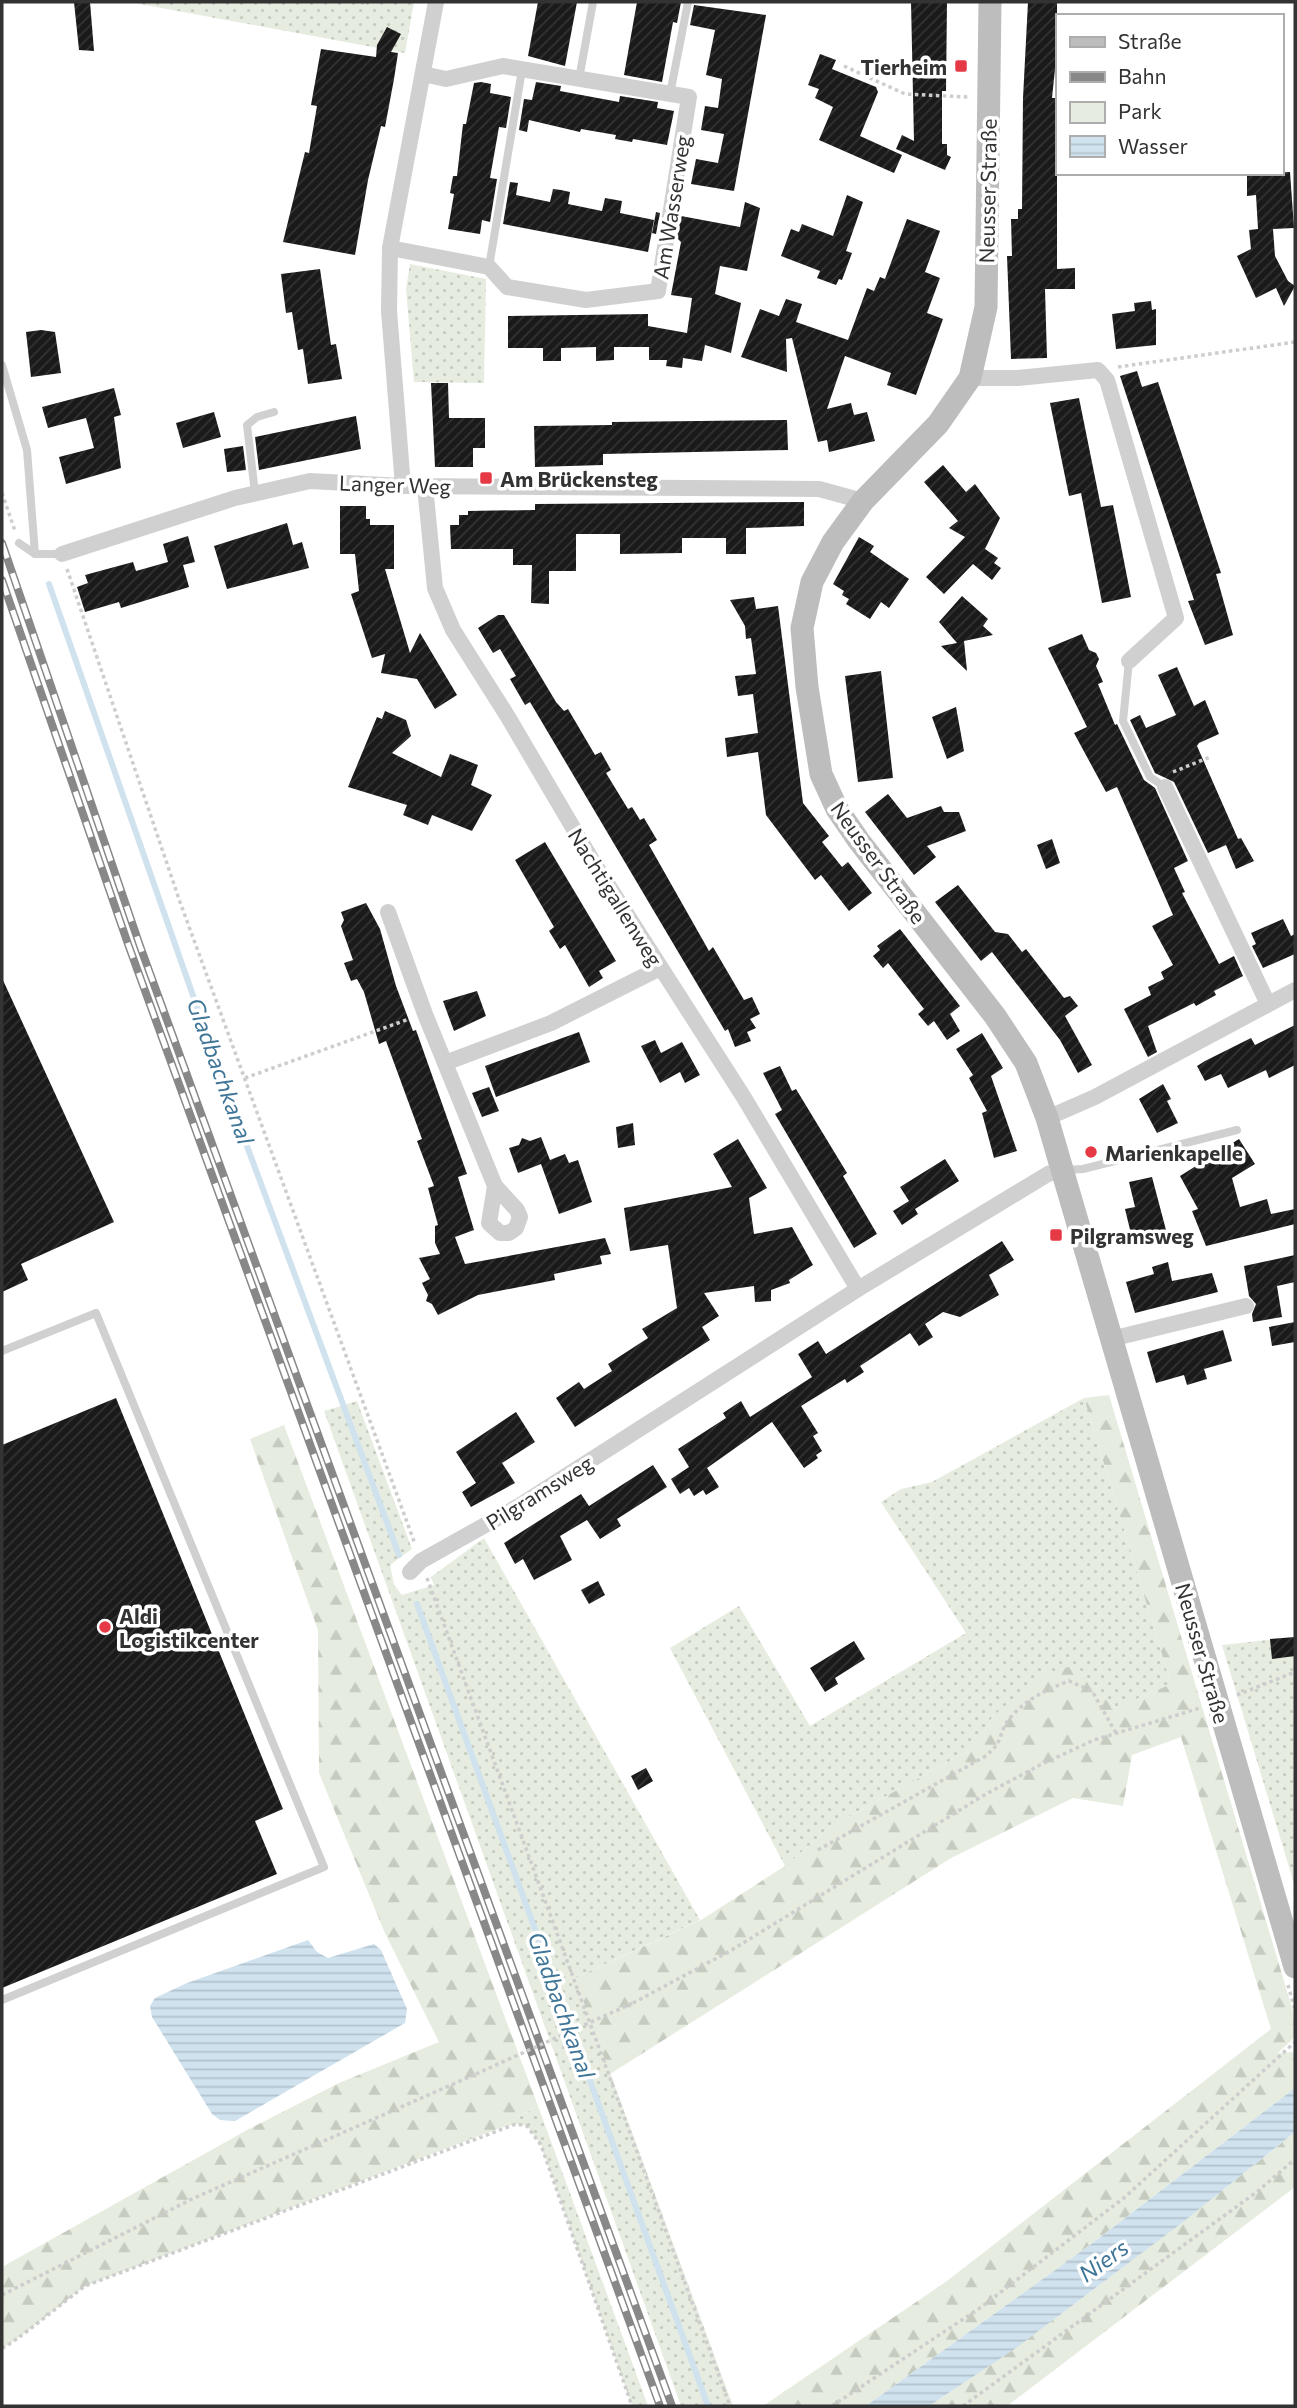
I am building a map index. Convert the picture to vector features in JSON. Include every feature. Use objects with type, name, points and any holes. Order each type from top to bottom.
[{"type":"street","points":[[403,486],[389,310],[390,248],[436,2]]},
{"type":"street","name":"Neusser Straße","points":[[990,2],[986,307],[970,378],[938,424],[863,501],[833,542],[812,582],[802,628],[807,687],[821,774],[837,809],[995,1016],[1026,1063],[1047,1118],[1212,1704],[1295,1967]]},
{"type":"street","points":[[423,74],[446,79],[503,66],[670,94]]},
{"type":"street","name":"Am Wasserweg","points":[[390,248],[489,267],[507,287],[586,300],[658,292],[689,97],[670,94]]},
{"type":"street","points":[[970,378],[1017,378],[1098,370],[1107,380],[1176,618],[1129,662]]},
{"type":"street","name":"Langer Weg","points":[[62,554],[255,493],[310,481],[403,486],[819,489],[863,501]]},
{"type":"street","name":"Nachtigallenweg","points":[[425,486],[435,588],[453,630],[660,968],[743,1096],[858,1289]]},
{"type":"street","points":[[1160,783],[1269,1004]]},
{"type":"street","points":[[388,912],[425,1014],[495,1186]]},
{"type":"street","points":[[445,1063],[551,1023],[660,968]]},
{"type":"street","points":[[1047,1118],[1095,1097],[1295,990]]},
{"type":"street","name":"Pilgramsweg","points":[[416,1567],[519,1506],[858,1289],[1048,1174],[1061,1170]]},
{"type":"street","points":[[1111,1339],[1246,1306]]},
{"type":"lane","points":[[579,79],[593,2]]},
{"type":"lane","points":[[670,94],[688,2]]},
{"type":"lane","points":[[489,267],[522,70]]},
{"type":"lane","points":[[2,365],[27,450],[35,554]]},
{"type":"lane","points":[[255,493],[247,425],[257,417],[274,412]]},
{"type":"lane","points":[[19,543],[35,554],[62,554]]},
{"type":"lane","points":[[1129,662],[1123,721],[1150,777],[1160,783]]},
{"type":"lane","points":[[1061,1170],[1083,1169],[1237,1130]]},
{"type":"lane","points":[[2,1351],[96,1313],[324,1867],[2,2000]]},
{"type":"path","points":[[362,2],[367,5]]},
{"type":"path","points":[[844,66],[905,94],[988,97]]},
{"type":"path","points":[[1098,370],[1295,342]]},
{"type":"path","points":[[2,493],[19,543]]},
{"type":"path","points":[[62,554],[180,902],[416,1567],[730,2406]]},
{"type":"path","points":[[1160,783],[1210,757]]},
{"type":"path","points":[[244,1078],[425,1014]]},
{"type":"path","points":[[2,2295],[192,2199],[633,2003],[730,1951],[986,1794],[1040,1765],[1116,1733],[1212,1704],[1295,1672]]},
{"type":"path","points":[[818,1850],[984,1758],[999,1747],[1010,1718],[1042,1692],[1069,1682],[1092,1691],[1116,1733]]},
{"type":"path","points":[[831,2406],[981,2308],[1125,2197],[1295,2042]]},
{"type":"path","points":[[2,2348],[10,2346],[38,2320],[85,2286],[516,2124],[527,2126],[541,2145],[632,2406]]},
{"type":"path","points":[[963,2406],[1223,2213],[1258,2191],[1295,2160]]},
{"type":"green space","points":[[129,2],[414,2],[405,53]]},
{"type":"green space","points":[[410,264],[486,279],[484,383],[414,382],[406,289]]},
{"type":"green space","points":[[1109,1395],[1295,2018],[1295,2037],[1278,2053],[1295,2052],[1295,2088],[1090,2245],[866,2406],[763,2406],[947,2281],[1271,2029],[1181,1737],[1132,1755],[1123,1806],[1073,1798],[951,1858],[610,2074],[575,1978],[701,1920],[785,1866],[832,1826],[975,1747],[993,1716],[1040,1676],[1075,1665],[1116,1708],[1171,1684],[1084,1398]]},
{"type":"green space","points":[[1084,1398],[1171,1684],[1116,1708],[1075,1665],[993,1716],[975,1747],[832,1826],[785,1866],[670,1648],[739,1606],[810,1726],[966,1633],[881,1502],[901,1489],[932,1482]]},
{"type":"green space","points":[[357,1401],[412,1549],[390,1565],[394,1585],[402,1595],[434,1585],[431,1577],[484,1538],[700,1920],[575,1978],[733,2406],[681,2406],[324,1411]]},
{"type":"green space","points":[[284,1425],[538,2106],[500,2128],[85,2286],[2,2348],[2,2267],[249,2129],[339,2083],[439,2042],[384,1931],[319,1773],[318,1630],[250,1439]]},
{"type":"green space","points":[[1295,1637],[1295,1887],[1222,1645]]},
{"type":"green space","points":[[538,2106],[648,2406],[632,2406],[541,2145],[527,2126],[516,2124],[500,2128]]},
{"type":"green space","points":[[1295,2132],[1295,2187],[1007,2406],[929,2406],[1115,2274]]},
{"type":"water","points":[[308,1940],[317,1952],[328,1958],[374,1944],[381,1950],[407,2009],[405,2023],[235,2121],[220,2120],[212,2114],[152,2017],[150,2006],[155,1998],[187,1983]]},
{"type":"water","name":"Niers","points":[[1295,2088],[1295,2132],[1183,2222],[1016,2348],[929,2406],[866,2406],[1090,2245]]},
{"type":"building","points":[[74,2],[90,2],[94,51],[79,50]]},
{"type":"building","points":[[538,2],[577,2],[565,66],[528,56]]},
{"type":"building","points":[[637,2],[681,2],[677,23],[673,22],[662,82],[624,75]]},
{"type":"building","points":[[911,2],[947,2],[946,91],[942,91],[942,144],[947,144],[947,155],[951,157],[945,170],[896,149],[902,135],[914,141]]},
{"type":"building","points":[[1028,2],[1057,2],[1052,98],[1056,98],[1057,269],[1075,268],[1075,289],[1045,289],[1047,358],[1011,359],[1007,256],[1012,256],[1011,219],[1018,219],[1018,209],[1022,209],[1023,98]]},
{"type":"building","points":[[694,5],[766,15],[734,191],[691,184],[696,159],[718,163],[724,134],[701,130],[705,106],[718,108],[722,79],[706,75],[715,30],[690,25]]},
{"type":"building","points":[[387,27],[401,34],[391,52],[398,53],[394,79],[385,127],[381,126],[368,180],[355,255],[283,242],[305,152],[309,153],[317,106],[311,105],[321,49],[376,57],[377,45]]},
{"type":"building","points":[[820,54],[836,60],[832,69],[876,87],[878,92],[860,136],[902,155],[894,173],[819,140],[833,107],[815,98],[819,89],[808,85]]},
{"type":"building","points":[[536,82],[561,86],[560,91],[619,102],[620,96],[658,102],[657,108],[674,111],[667,145],[615,139],[616,135],[581,129],[580,132],[529,120],[527,132],[519,130],[524,99],[532,100]]},
{"type":"building","points":[[474,83],[491,84],[490,93],[511,97],[506,128],[499,127],[490,178],[497,179],[490,222],[482,220],[480,234],[448,229],[454,194],[450,193],[453,176],[457,176],[463,124],[466,124]]},
{"type":"building","points":[[1283,172],[1290,172],[1294,228],[1273,229],[1275,256],[1288,281],[1295,286],[1284,306],[1276,288],[1256,298],[1237,256],[1251,249],[1249,230],[1258,229],[1256,195],[1247,196],[1247,175],[1283,175]]},
{"type":"building","points":[[510,182],[518,183],[516,195],[550,202],[553,189],[561,190],[570,192],[568,204],[602,211],[605,198],[622,201],[620,213],[654,220],[648,252],[503,224]]},
{"type":"building","points":[[847,195],[863,202],[846,251],[852,253],[842,280],[839,279],[836,285],[817,278],[820,271],[781,256],[791,229],[799,232],[802,224],[833,236]]},
{"type":"building","points":[[745,202],[760,208],[747,271],[720,266],[715,294],[741,303],[731,353],[705,345],[702,361],[683,358],[682,368],[666,366],[667,360],[649,360],[649,347],[614,347],[614,360],[596,361],[596,347],[561,348],[561,361],[543,361],[543,348],[508,348],[508,316],[648,314],[648,326],[687,333],[692,298],[671,295],[681,242],[677,238],[681,216],[740,227]]},
{"type":"building","points":[[656,212],[660,213],[656,234],[652,233]]},
{"type":"building","points":[[907,219],[940,231],[925,272],[940,278],[927,313],[943,319],[916,395],[887,385],[891,373],[845,356],[827,409],[851,403],[854,415],[867,412],[875,441],[829,452],[827,440],[818,442],[792,338],[786,339],[787,372],[741,357],[760,309],[779,316],[786,299],[802,304],[796,322],[848,340],[867,288],[874,291],[880,277],[885,279]]},
{"type":"building","points":[[320,269],[331,345],[336,344],[342,379],[308,384],[303,349],[298,350],[292,312],[286,313],[281,274]]},
{"type":"building","points":[[1151,301],[1152,310],[1156,309],[1156,345],[1116,349],[1112,314],[1135,311],[1134,303]]},
{"type":"building","points":[[26,332],[55,332],[61,373],[31,377]]},
{"type":"building","points":[[1137,371],[1142,387],[1158,382],[1221,573],[1216,574],[1233,635],[1205,645],[1188,601],[1194,600],[1120,376]]},
{"type":"building","points":[[431,383],[448,383],[449,418],[485,418],[485,448],[473,448],[473,467],[435,467]]},
{"type":"building","points":[[114,388],[121,415],[114,417],[121,468],[66,484],[59,457],[94,448],[86,418],[48,428],[42,407]]},
{"type":"building","points":[[1079,398],[1101,507],[1113,505],[1131,597],[1102,603],[1081,493],[1069,496],[1050,403]]},
{"type":"building","points":[[214,412],[221,437],[183,448],[176,423]]},
{"type":"building","points":[[356,416],[361,449],[259,470],[255,437]]},
{"type":"building","points":[[787,420],[788,450],[603,454],[603,465],[535,467],[534,426],[612,425],[612,422]]},
{"type":"building","points":[[243,446],[246,470],[227,472],[224,449]]},
{"type":"building","points":[[943,465],[966,492],[975,484],[1000,518],[985,549],[998,558],[994,563],[1001,568],[992,580],[973,564],[944,594],[926,577],[965,537],[949,528],[958,521],[924,482]]},
{"type":"building","points":[[804,502],[804,526],[746,528],[746,554],[726,554],[726,538],[682,538],[682,553],[620,554],[620,534],[576,534],[576,571],[549,571],[549,604],[531,603],[532,565],[513,565],[513,549],[451,549],[450,525],[459,525],[459,515],[468,515],[468,511],[535,510],[535,504]]},
{"type":"building","points":[[340,506],[366,506],[366,519],[370,519],[370,525],[394,525],[394,569],[385,569],[410,653],[420,633],[457,695],[435,709],[417,679],[381,673],[385,654],[372,658],[351,594],[359,591],[355,554],[340,554]]},
{"type":"building","points":[[287,523],[293,545],[302,542],[309,568],[227,589],[214,546]]},
{"type":"building","points":[[188,536],[195,562],[183,565],[189,587],[121,608],[119,602],[85,612],[77,587],[88,583],[85,575],[133,562],[136,571],[168,562],[163,544]]},
{"type":"building","points":[[859,537],[874,546],[870,552],[909,579],[889,608],[881,602],[870,619],[846,604],[849,599],[842,595],[844,591],[833,584]]},
{"type":"building","points":[[962,596],[988,619],[983,626],[993,635],[964,641],[967,671],[941,646],[957,643],[939,622]]},
{"type":"building","points":[[754,597],[756,609],[778,606],[803,803],[829,836],[822,842],[842,867],[848,862],[872,893],[849,911],[821,875],[815,880],[766,815],[758,752],[727,757],[725,738],[758,733],[753,694],[738,696],[735,676],[756,674],[751,638],[746,639],[745,626],[730,600]]},
{"type":"building","points":[[498,615],[504,615],[556,702],[564,711],[568,709],[595,755],[601,752],[611,770],[606,773],[628,809],[632,807],[640,820],[644,818],[657,840],[649,845],[709,951],[713,947],[744,1000],[752,997],[760,1014],[750,1019],[756,1028],[747,1032],[751,1041],[735,1047],[728,1029],[725,1031],[530,702],[525,705],[510,679],[516,676],[500,649],[493,653],[478,628]]},
{"type":"building","points":[[1082,634],[1089,650],[1096,653],[1099,659],[1096,666],[1103,682],[1098,684],[1115,725],[1117,724],[1144,780],[1155,788],[1188,861],[1174,868],[1185,892],[1182,893],[1219,964],[1234,956],[1243,976],[1214,991],[1216,995],[1196,1006],[1194,1003],[1148,1026],[1157,1052],[1148,1057],[1124,1009],[1151,995],[1148,987],[1164,979],[1161,972],[1173,965],[1152,926],[1173,915],[1117,787],[1106,792],[1074,733],[1087,727],[1048,648]]},
{"type":"building","points":[[1177,667],[1194,706],[1205,700],[1219,734],[1197,746],[1238,839],[1241,838],[1254,861],[1236,869],[1226,845],[1208,853],[1174,782],[1155,773],[1130,720],[1140,715],[1146,728],[1176,715],[1158,675]]},
{"type":"building","points":[[881,671],[893,778],[858,782],[845,676]]},
{"type":"building","points":[[956,707],[964,751],[947,759],[932,717]]},
{"type":"building","points":[[385,711],[406,720],[411,736],[392,753],[441,777],[450,754],[478,765],[471,785],[492,795],[472,831],[432,815],[428,825],[403,815],[407,805],[348,787],[377,717],[382,719]]},
{"type":"building","points":[[888,794],[907,818],[941,806],[944,812],[959,812],[966,831],[927,846],[936,857],[914,875],[865,812]]},
{"type":"building","points":[[1052,839],[1060,863],[1046,869],[1037,845]]},
{"type":"building","points":[[545,842],[616,961],[599,971],[603,978],[589,987],[565,945],[560,949],[549,931],[554,927],[515,860]]},
{"type":"building","points":[[958,885],[995,932],[1008,934],[1022,952],[1026,949],[1064,998],[1070,996],[1078,1006],[1065,1016],[1092,1065],[1078,1073],[1060,1040],[992,952],[981,961],[935,902]]},
{"type":"building","points":[[366,903],[380,929],[396,986],[413,1031],[416,1030],[467,1174],[458,1177],[474,1230],[455,1237],[465,1264],[605,1238],[611,1254],[600,1256],[602,1264],[554,1274],[555,1280],[478,1295],[438,1315],[432,1304],[426,1301],[428,1295],[422,1283],[430,1279],[419,1258],[440,1254],[435,1243],[435,1226],[438,1225],[428,1188],[434,1186],[417,1141],[422,1139],[386,1041],[379,1044],[364,992],[357,979],[351,981],[344,963],[353,960],[341,926],[344,920],[341,912]]},
{"type":"building","points":[[1283,919],[1291,936],[1295,934],[1295,954],[1263,968],[1252,946],[1256,944],[1251,933]]},
{"type":"building","points":[[900,929],[960,1006],[950,1014],[960,1031],[947,1040],[934,1021],[928,1026],[918,1014],[924,1009],[888,963],[883,968],[873,956],[880,950],[877,946]]},
{"type":"building","points":[[2,978],[114,1222],[21,1264],[28,1280],[2,1292]]},
{"type":"building","points":[[477,991],[486,1016],[454,1031],[443,1001]]},
{"type":"building","points":[[1295,1025],[1295,1065],[1269,1078],[1266,1070],[1228,1088],[1221,1074],[1205,1081],[1197,1066],[1251,1038],[1255,1045]]},
{"type":"building","points":[[579,1032],[590,1062],[496,1097],[485,1066]]},
{"type":"building","points":[[982,1033],[1003,1068],[991,1076],[1017,1151],[994,1158],[982,1113],[987,1111],[969,1078],[973,1075],[956,1049]]},
{"type":"building","points":[[655,1040],[661,1053],[682,1042],[700,1075],[685,1083],[680,1072],[660,1083],[641,1046]]},
{"type":"building","points":[[780,1066],[792,1091],[796,1089],[847,1173],[843,1176],[877,1234],[854,1248],[775,1114],[782,1110],[763,1073]]},
{"type":"building","points":[[1163,1084],[1171,1099],[1167,1101],[1178,1123],[1157,1133],[1139,1099]]},
{"type":"building","points":[[489,1087],[499,1111],[482,1117],[472,1093]]},
{"type":"building","points":[[633,1123],[635,1145],[618,1148],[616,1127]]},
{"type":"building","points":[[541,1137],[550,1160],[565,1154],[569,1163],[578,1160],[592,1202],[559,1214],[541,1164],[518,1173],[509,1148],[519,1145],[522,1138],[530,1141]]},
{"type":"building","points":[[738,1139],[767,1188],[749,1198],[754,1234],[792,1227],[813,1265],[789,1280],[790,1283],[771,1290],[771,1301],[755,1302],[754,1286],[704,1293],[719,1316],[702,1327],[710,1340],[575,1427],[556,1398],[579,1382],[584,1389],[612,1371],[608,1364],[648,1338],[642,1329],[677,1308],[668,1245],[630,1251],[624,1208],[732,1187],[713,1154]]},
{"type":"building","points":[[1239,1139],[1255,1164],[1232,1178],[1240,1207],[1267,1199],[1271,1214],[1295,1209],[1295,1224],[1206,1246],[1192,1211],[1198,1209],[1180,1176]]},
{"type":"building","points":[[945,1159],[959,1181],[915,1209],[918,1214],[902,1225],[893,1211],[909,1201],[900,1187]]},
{"type":"building","points":[[1152,1177],[1166,1230],[1132,1238],[1125,1209],[1135,1207],[1129,1182]]},
{"type":"building","points":[[1002,1241],[1014,1260],[989,1275],[999,1295],[960,1317],[943,1312],[925,1324],[933,1337],[919,1346],[910,1333],[860,1366],[864,1372],[847,1383],[845,1379],[801,1406],[818,1433],[813,1436],[822,1451],[816,1455],[818,1458],[804,1468],[772,1422],[707,1468],[719,1487],[706,1495],[703,1490],[694,1496],[689,1488],[680,1494],[671,1479],[689,1467],[678,1449],[726,1418],[723,1413],[741,1401],[750,1417],[812,1377],[798,1354],[818,1341],[826,1354]]},
{"type":"building","points":[[1295,1255],[1295,1282],[1277,1286],[1282,1317],[1253,1322],[1252,1314],[1256,1304],[1249,1296],[1244,1266]]},
{"type":"building","points":[[1168,1262],[1172,1281],[1212,1273],[1218,1292],[1135,1313],[1126,1282],[1154,1274],[1152,1267]]},
{"type":"building","points":[[1295,1322],[1295,1342],[1272,1346],[1269,1327]]},
{"type":"building","points":[[1223,1330],[1232,1361],[1204,1369],[1207,1379],[1187,1385],[1184,1375],[1156,1383],[1147,1352]]},
{"type":"building","name":"Aldi Logistikcenter","points":[[116,1398],[283,1809],[255,1821],[277,1874],[2,1988],[2,1445]]},
{"type":"building","points":[[516,1412],[535,1442],[502,1463],[515,1483],[471,1507],[462,1492],[476,1483],[456,1452]]},
{"type":"building","points":[[653,1465],[667,1487],[617,1519],[621,1526],[600,1539],[587,1520],[560,1536],[572,1560],[534,1580],[523,1559],[515,1564],[504,1543],[581,1494],[589,1506]]},
{"type":"building","points":[[598,1581],[605,1595],[589,1604],[581,1590]]},
{"type":"building","points":[[1295,1637],[1295,1656],[1272,1659],[1270,1639]]},
{"type":"building","points":[[854,1641],[865,1659],[835,1678],[838,1684],[825,1692],[810,1668]]},
{"type":"building","points":[[646,1768],[653,1781],[638,1790],[631,1776]]},
{"type":"waterway","name":"Gladbachkanal","points":[[49,584],[225,1087],[399,1555]]},
{"type":"waterway","name":"Gladbachkanal","points":[[417,1604],[708,2406]]},
{"type":"railway","points":[[2,543],[140,946],[672,2406]]},
{"type":"railway","points":[[2,580],[128,944],[660,2406]]},
{"type":"place","name":"Tierheim","points":[[961,66]]},
{"type":"place","name":"Am Brückensteg","points":[[486,478]]},
{"type":"place","name":"Marienkapelle","points":[[1091,1152]]},
{"type":"place","name":"Pilgramsweg","points":[[1056,1235]]},
{"type":"place","name":"Aldi Logistikcenter","points":[[105,1627]]}]
